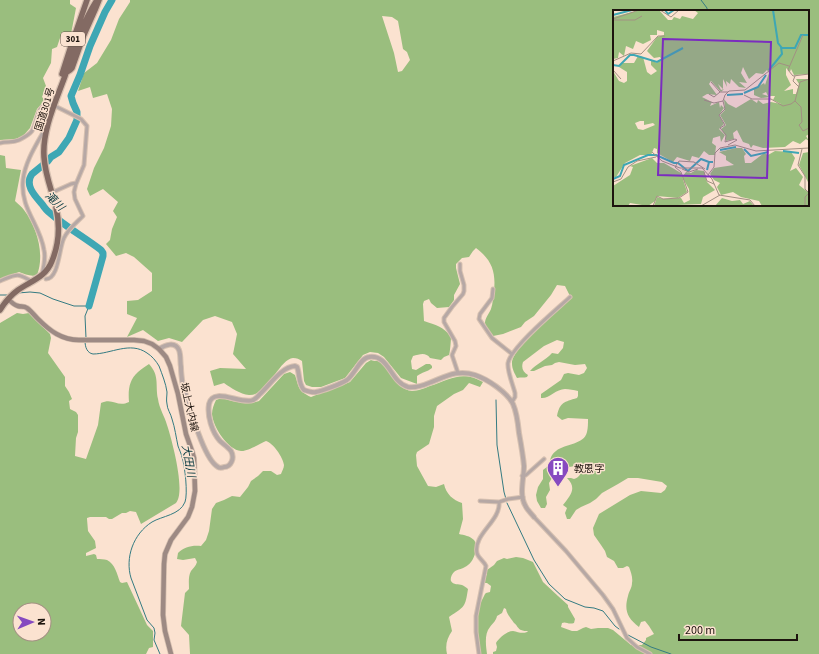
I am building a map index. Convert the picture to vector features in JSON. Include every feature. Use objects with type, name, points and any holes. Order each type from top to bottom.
[{"type":"highway","name":"301","points":[[63,80],[62,75],[64,66],[87,0]]},
{"type":"highway","name":"301","points":[[63,80],[85,22],[92,7],[98,0]]},
{"type":"highway","name":"301","points":[[66,72],[72,68],[98,0]]},
{"type":"highway","name":"国道301号","points":[[0,310],[10,297],[24,286],[44,278],[52,261],[57,245],[58,226],[56,207],[46,173],[44,145],[48,126],[63,80]]},
{"type":"main road","points":[[10,297],[16,306],[26,308],[56,334],[70,340],[140,340],[152,344],[160,349]]},
{"type":"main road","name":"坂上大内線","points":[[160,349],[170,366],[186,434],[194,458],[194,491],[192,507],[188,517],[171,540],[165,554],[163,614],[165,631],[171,654]]},
{"type":"street","points":[[0,143],[13,142],[27,136],[32,131],[42,106],[46,104],[54,106],[81,119],[87,126],[84,165],[76,183],[74,192],[75,200],[83,216],[69,230],[63,239],[55,273],[50,279],[44,278],[44,250],[40,235],[25,203],[23,188],[25,167],[45,128],[48,126]]},
{"type":"street","points":[[51,193],[70,184],[76,183]]},
{"type":"street","points":[[458,372],[452,355],[456,346],[455,341],[444,322],[444,318],[464,291],[460,264]]},
{"type":"street","points":[[0,282],[18,275],[33,282]]},
{"type":"street","points":[[493,289],[492,298],[480,314],[479,319],[492,338],[512,354]]},
{"type":"street","points":[[512,402],[514,400],[514,393],[508,362],[512,354],[530,334],[570,297]]},
{"type":"street","points":[[160,349],[164,346],[172,345],[177,347],[179,350],[183,386],[202,444],[209,457],[217,467],[222,468],[228,466],[232,462],[233,456],[231,451],[219,440],[212,428],[209,416],[209,402],[214,396],[218,395],[246,401],[254,400],[285,369],[295,366],[298,370],[301,385],[305,390],[314,393],[346,380],[354,373],[362,361],[369,357],[376,357],[383,360],[396,378],[406,386],[419,387],[458,372],[477,376],[492,384],[505,393],[512,402],[516,411],[524,469],[522,476],[525,506],[603,595],[613,609],[627,638],[637,647],[650,654]]},
{"type":"street","points":[[522,476],[526,475],[544,459]]},
{"type":"street","points":[[480,501],[499,502],[523,496]]},
{"type":"street","points":[[479,654],[475,622],[486,566],[478,557],[477,546],[484,531],[494,520],[500,506],[499,502]]},
{"type":"green space","points":[[0,0],[70,0],[70,4],[76,8],[71,34],[61,35],[57,47],[52,49],[51,63],[43,78],[46,86],[42,97],[45,100],[37,109],[30,128],[23,136],[16,139],[0,140]]},
{"type":"green space","points":[[130,0],[819,0],[819,654],[493,654],[493,652],[496,651],[496,643],[506,633],[513,631],[523,633],[528,631],[519,629],[504,608],[502,613],[497,616],[488,630],[486,640],[487,654],[481,654],[477,630],[477,618],[479,606],[485,594],[490,592],[491,586],[484,583],[485,576],[487,575],[487,570],[497,561],[504,558],[507,559],[516,557],[533,562],[543,582],[568,605],[575,619],[574,623],[562,623],[561,627],[572,631],[577,631],[586,627],[591,629],[608,628],[613,630],[631,645],[642,645],[646,638],[654,634],[645,621],[641,622],[639,627],[629,617],[626,605],[628,594],[632,586],[632,579],[629,567],[618,568],[614,561],[607,557],[605,551],[594,535],[593,528],[599,514],[630,495],[641,491],[661,493],[667,486],[662,482],[628,478],[602,493],[590,503],[576,510],[570,519],[567,519],[565,513],[567,508],[563,505],[572,492],[572,485],[567,478],[574,479],[579,476],[583,468],[582,465],[580,465],[567,467],[562,472],[555,473],[549,483],[550,490],[546,497],[547,504],[545,508],[541,508],[537,501],[536,495],[538,487],[543,479],[543,470],[548,465],[553,454],[560,448],[579,442],[587,432],[588,424],[588,419],[568,418],[562,420],[557,416],[561,405],[577,398],[578,391],[562,389],[544,398],[541,398],[541,394],[561,380],[564,374],[568,373],[579,375],[584,373],[587,368],[585,364],[575,365],[559,362],[530,371],[552,353],[558,354],[563,348],[564,342],[557,340],[544,346],[523,362],[522,368],[528,375],[527,377],[517,378],[512,364],[519,348],[527,339],[571,298],[565,286],[557,285],[534,316],[525,322],[521,327],[493,336],[487,329],[485,323],[493,302],[493,272],[492,267],[486,257],[476,248],[469,257],[462,258],[456,264],[460,284],[454,295],[454,300],[449,307],[437,308],[429,299],[424,301],[424,321],[439,326],[445,330],[451,337],[451,343],[449,355],[441,360],[430,358],[425,354],[413,356],[411,361],[412,369],[416,370],[426,364],[430,364],[432,366],[432,368],[417,376],[417,384],[401,378],[384,357],[378,353],[370,352],[363,355],[345,378],[321,387],[306,385],[304,381],[302,361],[293,358],[283,364],[262,390],[256,394],[249,395],[239,392],[224,383],[214,386],[210,371],[220,368],[246,369],[233,354],[237,334],[232,322],[215,316],[203,320],[182,342],[169,338],[158,341],[143,330],[127,337],[137,318],[127,314],[127,301],[138,300],[152,291],[152,273],[134,257],[126,253],[116,256],[106,244],[110,240],[112,229],[117,217],[113,211],[118,202],[103,189],[90,196],[87,189],[94,168],[104,148],[111,126],[112,109],[107,94],[93,98],[90,87],[78,91],[84,73],[97,63],[111,40],[119,19]],"holes":[[[382,16],[392,17],[398,21],[403,49],[407,52],[410,60],[402,71],[398,72],[394,53]]]},
{"type":"green space","points":[[0,155],[5,156],[6,168],[21,170],[15,201],[29,217],[36,233],[40,250],[40,259],[37,275],[35,276],[19,272],[0,279]]},
{"type":"green space","points":[[17,313],[29,313],[50,334],[51,338],[48,353],[65,377],[65,386],[72,399],[69,401],[70,409],[78,415],[78,432],[76,438],[75,456],[86,459],[98,425],[101,403],[109,401],[125,404],[129,402],[130,386],[133,378],[140,370],[149,364],[155,373],[159,402],[175,453],[180,488],[179,497],[176,503],[141,524],[136,512],[130,511],[122,513],[112,519],[106,517],[87,518],[88,531],[95,541],[96,548],[86,553],[86,556],[94,554],[96,555],[97,559],[107,560],[114,567],[120,582],[127,582],[147,625],[153,631],[153,647],[149,648],[146,654],[0,654],[0,323]]},
{"type":"green space","points":[[371,360],[378,361],[382,364],[396,382],[412,391],[463,376],[476,378],[483,382],[480,387],[469,383],[463,390],[454,394],[437,406],[434,416],[434,427],[429,444],[417,452],[416,455],[417,466],[428,486],[436,487],[444,484],[446,491],[450,496],[462,503],[463,519],[459,534],[474,540],[476,546],[475,553],[470,563],[455,571],[451,577],[451,581],[453,583],[462,585],[468,589],[463,606],[449,617],[452,631],[447,642],[447,654],[190,654],[189,635],[181,626],[185,593],[189,589],[189,575],[197,562],[195,558],[183,560],[177,559],[178,553],[188,547],[201,546],[206,540],[209,531],[212,509],[216,503],[232,496],[240,497],[251,481],[263,471],[271,471],[277,475],[281,474],[284,466],[282,458],[269,442],[266,441],[244,451],[236,450],[231,447],[218,431],[213,419],[212,410],[216,400],[222,398],[243,403],[259,401],[284,374],[290,372],[295,375],[301,391],[311,397],[350,382],[366,363]]},
{"type":"waterway","name":"滝川","points":[[89,306],[103,253],[48,211],[31,190],[29,182],[32,174],[59,152],[69,138],[77,120],[77,112],[71,96],[90,46],[112,0]]},
{"type":"waterway","points":[[701,0],[707,10]]},
{"type":"waterway","name":"滝川","points":[[18,293],[40,293],[74,306],[89,306],[85,316],[86,338]]},
{"type":"waterway","name":"滝川","points":[[0,295],[9,294]]},
{"type":"waterway","name":"大田川","points":[[85,341],[87,349],[93,354],[127,348],[134,348],[147,353],[159,366],[166,386],[167,406],[173,422],[184,467],[186,498],[183,506],[179,510],[156,520],[145,527],[135,540],[129,562],[131,578],[147,620],[154,628],[154,640],[160,654]]},
{"type":"waterway","points":[[496,400],[497,445],[506,499]]},
{"type":"waterway","points":[[507,503],[534,560],[549,584],[565,599],[585,607],[603,611],[619,629]]},
{"type":"waterway","points":[[628,635],[651,647],[671,654]]},
{"type":"place","name":"教恩字","points":[[558,488]]}]
